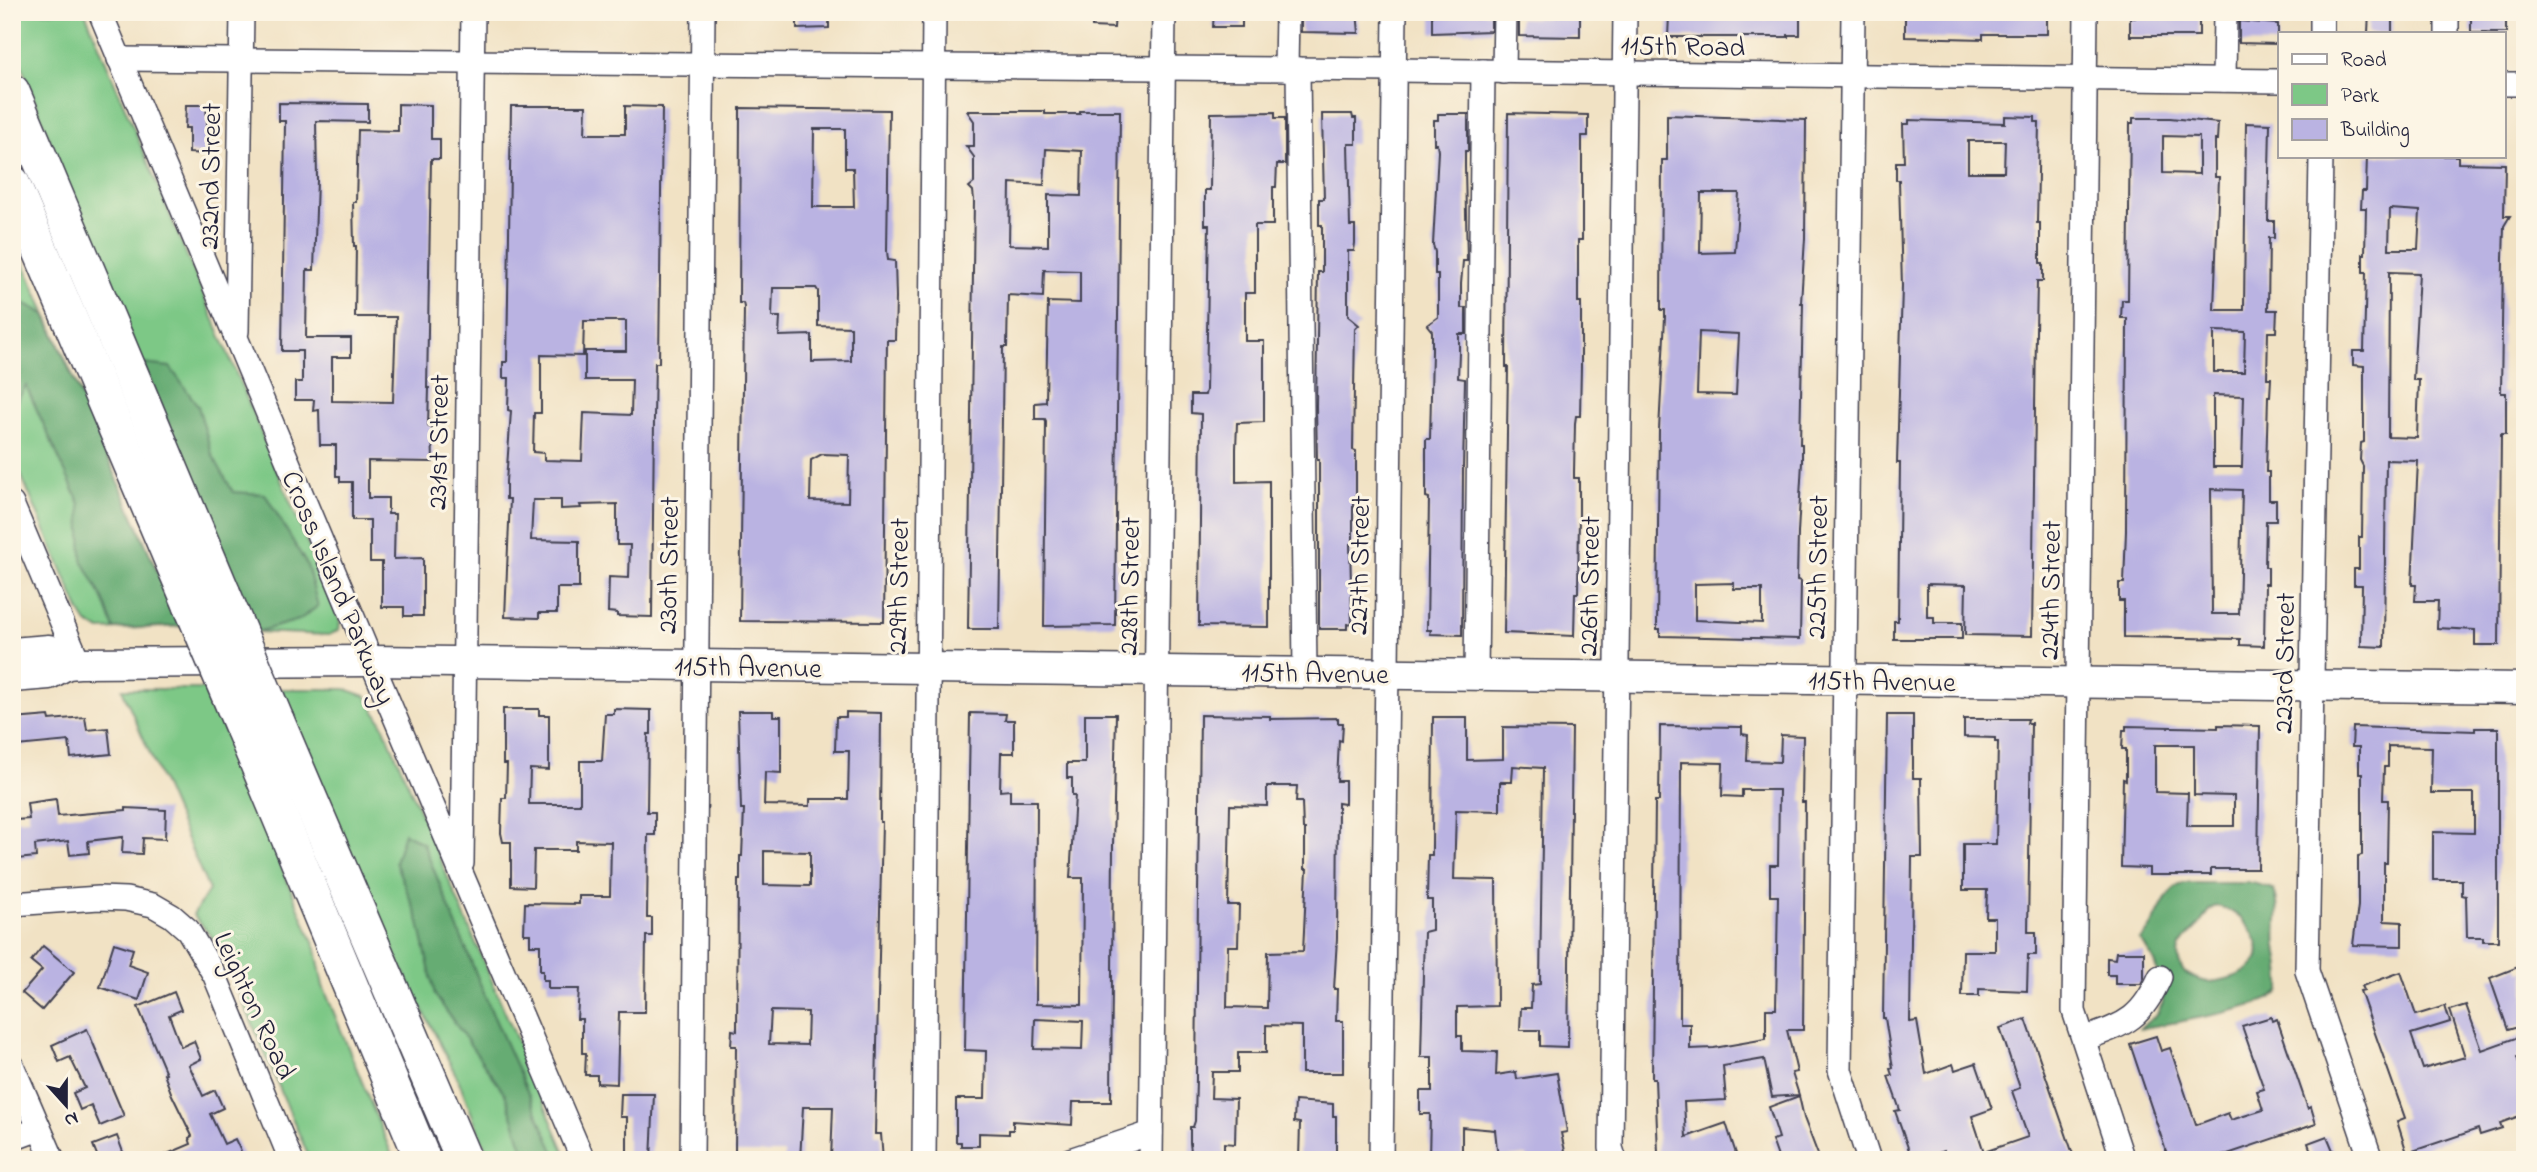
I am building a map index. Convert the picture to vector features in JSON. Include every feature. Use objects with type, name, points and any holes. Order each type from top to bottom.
[{"type":"highway","points":[[12,92],[207,600]]},
{"type":"highway","points":[[12,183],[464,1160]]},
{"type":"highway","points":[[260,724],[423,1160]]},
{"type":"main road","points":[[12,653],[49,650],[84,663]]},
{"type":"main road","name":"115th Avenue","points":[[84,663],[464,662],[2525,688]]},
{"type":"main road","points":[[12,677],[49,674],[84,663]]},
{"type":"street","name":"Cross Island Parkway","points":[[100,12],[371,662],[583,1160]]},
{"type":"street","name":"232nd Street","points":[[237,340],[242,12]]},
{"type":"street","name":"231st Street","points":[[462,873],[473,12]]},
{"type":"street","name":"230th Street","points":[[692,1160],[704,12]]},
{"type":"street","name":"229th Street","points":[[924,1160],[926,668],[934,12]]},
{"type":"street","name":"228th Street","points":[[1151,1160],[1164,12]]},
{"type":"street","points":[[1287,12],[1292,69],[1305,672]]},
{"type":"street","name":"227th Street","points":[[1381,1160],[1395,12]]},
{"type":"street","points":[[1476,675],[1494,72],[1504,12]]},
{"type":"street","name":"226th Street","points":[[1615,1160],[1611,1148],[1625,12]]},
{"type":"street","name":"225th Street","points":[[1853,12],[1840,1070],[1869,1160]]},
{"type":"street","name":"224th Street","points":[[2086,12],[2074,1011],[2123,1160]]},
{"type":"street","points":[[2224,80],[2225,12]]},
{"type":"street","points":[[2322,12],[2322,32]]},
{"type":"street","points":[[2447,12],[2447,32]]},
{"type":"street","name":"115th Road","points":[[119,59],[2278,81]]},
{"type":"street","points":[[2506,83],[2525,84]]},
{"type":"street","name":"223rd Street","points":[[2321,158],[2306,971],[2371,1160]]},
{"type":"street","points":[[12,505],[84,663]]},
{"type":"street","name":"Leighton Road","points":[[12,904],[99,898],[126,899],[153,905],[188,930],[215,976],[291,1160]]},
{"type":"street","points":[[2084,1039],[2116,1027],[2139,1013],[2152,996],[2160,977]]},
{"type":"street","points":[[12,1065],[52,1160]]},
{"type":"street","points":[[12,1139],[39,1129]]},
{"type":"street","points":[[1070,1160],[1151,1133]]},
{"type":"green space","points":[[12,12],[85,12],[340,621],[339,630],[329,635],[257,632],[76,210],[12,40]]},
{"type":"green space","points":[[12,240],[181,626],[100,630],[87,623],[80,612],[12,454]]},
{"type":"green space","points":[[12,297],[45,314],[181,626],[114,629],[104,601],[82,560],[80,504],[26,386],[12,409]]},
{"type":"green space","points":[[143,364],[170,367],[198,406],[212,454],[233,492],[265,494],[307,565],[318,606],[299,620],[257,632]]},
{"type":"green space","points":[[122,689],[207,689],[316,949],[323,986],[394,1160],[310,1160],[219,945],[193,915],[209,890]]},
{"type":"green space","points":[[281,689],[345,689],[366,696],[383,725],[568,1160],[490,1160],[458,1079],[372,910]]},
{"type":"green space","points":[[404,833],[423,843],[490,1008],[558,1160],[527,1160],[505,1094],[435,995],[418,918],[395,862]]},
{"type":"green space","points":[[2184,883],[2253,883],[2273,889],[2277,902],[2276,939],[2281,991],[2271,998],[2236,1010],[2139,1029],[2157,1014],[2163,1002],[2153,961],[2140,940],[2176,887]],"holes":[[[2218,906],[2236,914],[2249,928],[2259,951],[2257,960],[2243,973],[2233,977],[2210,982],[2196,979],[2184,972],[2178,951],[2209,910]]]},
{"type":"building","points":[[797,12],[829,12],[829,28],[797,29]]},
{"type":"building","points":[[1092,12],[1115,12],[1114,28],[1092,27]]},
{"type":"building","points":[[1214,12],[1242,12],[1242,27],[1213,27]]},
{"type":"building","points":[[1357,12],[1359,33],[1301,32],[1301,13]]},
{"type":"building","points":[[1432,12],[1491,13],[1491,31],[1432,33]]},
{"type":"building","points":[[1767,12],[1800,12],[1800,35],[1668,37],[1669,16],[1767,20]]},
{"type":"building","points":[[1972,12],[2047,12],[2047,34],[1983,34],[1983,39],[1905,37],[1905,14],[1972,15]]},
{"type":"building","points":[[2369,12],[2392,12],[2392,32],[2368,32]]},
{"type":"building","points":[[2471,12],[2506,12],[2506,32],[2471,32]]},
{"type":"building","points":[[2135,13],[2199,14],[2199,36],[2130,36],[2130,18],[2135,18]]},
{"type":"building","points":[[1547,14],[1580,14],[1580,37],[1519,36],[1519,18],[1547,18]]},
{"type":"building","points":[[2239,21],[2278,24],[2278,44],[2239,43]]},
{"type":"building","points":[[279,103],[368,104],[368,122],[316,121],[314,270],[307,270],[306,338],[351,338],[351,357],[332,357],[332,401],[393,402],[396,317],[355,317],[356,246],[353,202],[356,202],[358,130],[398,131],[398,104],[431,105],[431,139],[440,139],[440,159],[431,159],[427,388],[433,462],[368,461],[368,498],[388,498],[388,514],[395,514],[394,559],[423,558],[423,616],[404,616],[404,607],[382,607],[382,562],[370,562],[370,520],[352,520],[352,482],[340,482],[340,476],[336,476],[336,445],[320,445],[319,410],[313,411],[314,400],[295,400],[295,382],[302,382],[302,351],[282,351],[285,121],[279,121]]},
{"type":"building","points":[[186,105],[206,105],[209,154],[189,153],[189,128],[185,128]]},
{"type":"building","points":[[511,106],[586,106],[585,134],[625,134],[625,106],[662,107],[652,617],[617,616],[617,613],[608,612],[609,577],[629,578],[630,545],[617,545],[617,504],[580,505],[581,508],[561,509],[561,500],[533,500],[531,540],[579,541],[579,588],[557,588],[557,613],[539,613],[539,618],[505,617],[510,499],[506,499],[506,482],[511,411],[508,410],[509,378],[503,378],[503,362],[507,362]],"holes":[[[584,321],[626,321],[626,351],[585,351],[585,380],[632,380],[631,415],[584,413],[582,461],[544,460],[544,453],[533,452],[534,413],[541,413],[541,355],[583,356]]]},
{"type":"building","points":[[740,108],[889,110],[887,251],[888,260],[895,261],[896,297],[895,340],[887,340],[884,622],[740,621],[744,307],[743,303],[739,303]],"holes":[[[814,129],[845,129],[845,168],[853,168],[854,207],[813,207]],[[773,288],[816,288],[818,326],[851,327],[851,361],[812,362],[812,335],[779,336],[780,317],[772,317]],[[822,454],[849,455],[848,502],[810,501],[811,460]]]},
{"type":"building","points":[[967,111],[1080,114],[1080,111],[1120,111],[1115,625],[1044,626],[1046,421],[1035,419],[1035,403],[1046,402],[1048,302],[1080,303],[1080,271],[1044,270],[1043,297],[1008,295],[1007,347],[1003,347],[999,629],[968,629],[974,200],[973,191],[969,187],[974,183],[974,157],[966,146],[974,146],[974,121]],"holes":[[[1046,149],[1082,151],[1081,196],[1048,195],[1048,246],[1009,245],[1010,183],[1044,185]]]},
{"type":"building","points":[[1275,112],[1275,118],[1285,118],[1285,164],[1277,164],[1276,187],[1273,187],[1273,225],[1255,225],[1255,293],[1245,293],[1245,341],[1264,341],[1264,422],[1237,423],[1236,449],[1236,482],[1269,481],[1269,627],[1199,626],[1201,414],[1191,413],[1191,395],[1205,395],[1206,390],[1209,225],[1205,225],[1205,190],[1210,190],[1211,113]]},
{"type":"building","points":[[1508,113],[1588,115],[1588,136],[1582,136],[1582,240],[1578,240],[1581,366],[1580,416],[1576,416],[1575,423],[1574,478],[1579,478],[1579,514],[1578,593],[1575,593],[1574,636],[1504,633]]},
{"type":"building","points":[[1322,114],[1352,114],[1353,118],[1356,118],[1356,144],[1348,144],[1350,226],[1355,226],[1355,243],[1354,251],[1348,251],[1348,316],[1359,325],[1355,329],[1353,450],[1356,451],[1356,499],[1353,499],[1353,544],[1350,544],[1352,625],[1347,624],[1347,629],[1319,629],[1319,460],[1316,406],[1318,272],[1322,272],[1319,199],[1324,199]]},
{"type":"building","points":[[1438,114],[1468,114],[1468,151],[1465,151],[1467,261],[1463,261],[1461,284],[1461,308],[1466,308],[1466,334],[1459,334],[1458,378],[1465,379],[1462,635],[1430,634],[1431,630],[1427,630],[1429,498],[1426,497],[1426,439],[1430,439],[1432,331],[1427,325],[1438,317],[1438,274],[1435,274],[1433,245],[1438,151],[1437,144],[1434,144],[1434,120],[1438,120]]},
{"type":"building","points":[[1667,115],[1806,120],[1805,238],[1801,303],[1802,462],[1797,580],[1801,581],[1800,639],[1660,636],[1660,629],[1657,629],[1659,430],[1665,317],[1665,310],[1661,310],[1662,160],[1667,160]],"holes":[[[1701,193],[1739,193],[1735,252],[1700,253]],[[1699,332],[1739,334],[1736,395],[1697,394]],[[1734,583],[1734,589],[1762,589],[1762,623],[1695,620],[1695,584]]]},
{"type":"building","points":[[2005,116],[2035,117],[2035,122],[2039,122],[2037,223],[2040,223],[2043,281],[2037,281],[2032,636],[1965,635],[1966,585],[1927,584],[1927,617],[1934,617],[1934,623],[1962,623],[1962,639],[1894,639],[1894,621],[1898,621],[1900,463],[1897,463],[1902,286],[1899,180],[1896,180],[1896,162],[1904,162],[1903,124],[1909,124],[1909,120],[2005,123]],"holes":[[[1968,141],[2005,141],[2004,172],[1968,172]]]},
{"type":"building","points":[[2133,118],[2170,118],[2218,123],[2215,140],[2215,177],[2219,177],[2214,310],[2244,310],[2246,123],[2270,124],[2268,221],[2274,221],[2274,238],[2269,238],[2268,310],[2277,310],[2276,332],[2268,332],[2267,378],[2271,378],[2266,472],[2269,472],[2269,500],[2276,500],[2276,521],[2266,521],[2265,567],[2268,567],[2268,584],[2265,584],[2264,646],[2240,645],[2240,639],[2124,637],[2124,601],[2119,601],[2119,583],[2124,583],[2126,531],[2127,318],[2121,318],[2122,300],[2128,300],[2130,123],[2133,123]],"holes":[[[2163,136],[2199,137],[2199,174],[2163,173]],[[2214,331],[2245,332],[2244,372],[2214,372]],[[2213,395],[2244,396],[2242,467],[2213,467]],[[2211,489],[2242,490],[2239,614],[2212,614]]]},
{"type":"building","points":[[2367,158],[2458,158],[2458,163],[2505,164],[2504,216],[2510,216],[2504,226],[2503,258],[2501,393],[2506,393],[2506,434],[2501,434],[2499,645],[2475,645],[2475,630],[2437,628],[2438,601],[2415,601],[2416,585],[2412,585],[2418,461],[2386,460],[2384,647],[2361,646],[2362,585],[2354,585],[2354,569],[2359,569],[2359,537],[2362,537],[2363,466],[2360,460],[2361,443],[2364,442],[2364,366],[2353,365],[2353,351],[2364,351],[2366,272],[2363,272],[2363,254],[2366,208],[2361,208],[2362,191],[2366,191]],"holes":[[[2390,209],[2420,211],[2418,249],[2389,249]],[[2389,272],[2419,273],[2413,380],[2419,380],[2417,438],[2388,437]]]},
{"type":"building","points":[[503,709],[539,709],[539,715],[549,715],[549,770],[530,769],[529,804],[580,804],[580,761],[602,761],[605,714],[614,714],[614,709],[651,710],[647,812],[655,812],[655,835],[648,835],[647,918],[652,918],[652,936],[646,936],[645,1012],[619,1012],[617,1084],[597,1083],[597,1075],[585,1075],[586,1053],[582,1053],[582,1019],[577,1019],[579,989],[548,989],[548,980],[543,980],[543,971],[540,971],[540,945],[530,945],[530,934],[524,934],[525,903],[579,904],[579,896],[610,896],[611,842],[576,841],[576,850],[534,850],[533,887],[511,886],[511,842],[503,842],[501,833],[507,764],[503,764]]},
{"type":"building","points":[[738,711],[773,711],[773,716],[781,716],[781,773],[765,772],[764,805],[810,806],[810,799],[848,799],[849,751],[835,751],[836,717],[846,717],[846,712],[881,713],[882,822],[875,1134],[881,1134],[883,1160],[831,1160],[833,1107],[803,1107],[800,1160],[784,1160],[784,1153],[735,1153],[736,1046],[731,1046],[732,1030],[737,1031],[738,880],[744,809],[741,809]],"holes":[[[764,851],[810,852],[810,886],[764,885]],[[771,1011],[808,1012],[807,1045],[769,1044]]]},
{"type":"building","points":[[970,713],[1006,714],[1005,720],[1014,720],[1014,753],[1001,753],[1000,791],[1010,790],[1010,801],[1037,801],[1036,1004],[1082,1005],[1083,878],[1070,878],[1075,795],[1072,795],[1072,778],[1067,778],[1067,763],[1085,763],[1085,714],[1116,714],[1111,1102],[1073,1102],[1072,1125],[1013,1121],[1013,1130],[1009,1130],[1009,1134],[979,1133],[979,1146],[961,1146],[961,1142],[956,1142],[956,1099],[985,1099],[986,1051],[965,1050]],"holes":[[[1035,1019],[1083,1021],[1082,1050],[1034,1049]]]},
{"type":"building","points":[[1200,715],[1270,716],[1270,719],[1338,718],[1338,723],[1343,723],[1342,741],[1339,740],[1337,781],[1345,781],[1345,804],[1338,803],[1334,989],[1337,989],[1336,1021],[1343,1021],[1343,1073],[1302,1073],[1302,1026],[1266,1025],[1266,1053],[1238,1053],[1238,1072],[1212,1072],[1211,1098],[1236,1099],[1235,1144],[1224,1143],[1224,1160],[1192,1160],[1190,1143],[1190,1127],[1193,1127],[1195,1121]],"holes":[[[1267,786],[1297,786],[1296,802],[1302,802],[1307,869],[1303,951],[1268,952],[1267,1008],[1227,1007],[1228,946],[1238,946],[1239,905],[1228,905],[1230,805],[1267,806]]]},
{"type":"building","points":[[1887,715],[1913,715],[1913,778],[1921,778],[1922,857],[1912,857],[1910,1022],[1917,1021],[1926,1074],[1953,1064],[1955,1070],[1976,1063],[1992,1109],[1972,1116],[1984,1152],[2028,1137],[2012,1091],[2020,1088],[2000,1028],[2026,1019],[2075,1160],[1945,1160],[1944,1151],[1918,1160],[1915,1155],[1911,1156],[1895,1111],[1900,1110],[1888,1076],[1892,1075],[1890,1069],[1893,1068],[1883,1018]]},
{"type":"building","points":[[49,716],[50,720],[85,717],[87,730],[108,728],[111,754],[71,758],[69,741],[17,746],[14,719]]},
{"type":"building","points":[[1433,717],[1467,717],[1467,760],[1503,759],[1503,727],[1572,728],[1568,1047],[1540,1046],[1540,1030],[1520,1030],[1521,1008],[1531,1008],[1532,985],[1540,984],[1543,768],[1513,766],[1512,782],[1500,782],[1500,811],[1456,810],[1454,879],[1496,880],[1497,1006],[1457,1007],[1457,1036],[1462,1036],[1462,1051],[1497,1052],[1496,1075],[1516,1072],[1517,1079],[1557,1073],[1567,1132],[1561,1133],[1567,1160],[1528,1160],[1527,1155],[1498,1158],[1495,1130],[1462,1127],[1462,1160],[1429,1160],[1430,1114],[1420,1114],[1420,1091],[1432,1091],[1432,1057],[1421,1057],[1424,932],[1432,930],[1432,900],[1427,900],[1428,855],[1432,855]]},
{"type":"building","points":[[1964,719],[2028,719],[2027,723],[2031,723],[2028,932],[2036,932],[2036,955],[2028,955],[2027,991],[1979,989],[1979,996],[1962,996],[1963,951],[1995,951],[1995,918],[1986,918],[1987,890],[1963,890],[1963,844],[1996,844],[1998,742],[1995,742],[1995,738],[1964,737]]},
{"type":"building","points":[[2218,725],[2260,726],[2258,869],[2211,869],[2211,875],[2149,875],[2149,868],[2121,867],[2123,779],[2126,780],[2126,749],[2122,749],[2123,730],[2126,730],[2126,726],[2218,728]],"holes":[[[2155,745],[2194,745],[2194,795],[2234,796],[2234,826],[2187,826],[2188,793],[2155,792]]]},
{"type":"building","points":[[1660,726],[1742,727],[1742,734],[1748,735],[1747,761],[1780,762],[1781,735],[1803,736],[1803,1030],[1787,1030],[1797,1072],[1792,1073],[1799,1095],[1772,1097],[1764,1059],[1723,1066],[1726,1100],[1684,1102],[1686,1137],[1726,1123],[1738,1160],[1661,1160],[1658,1153],[1655,1079],[1652,1079],[1655,801],[1659,801]],"holes":[[[1681,762],[1723,763],[1722,796],[1742,797],[1742,790],[1779,790],[1778,865],[1770,865],[1770,896],[1778,896],[1776,1009],[1766,1009],[1766,1039],[1714,1048],[1690,1049],[1690,1024],[1680,1024]]]},
{"type":"building","points":[[2353,727],[2475,731],[2475,728],[2498,728],[2498,941],[2467,937],[2466,896],[2462,895],[2462,880],[2433,880],[2433,832],[2474,833],[2474,793],[2431,793],[2432,747],[2388,746],[2383,800],[2388,800],[2384,921],[2402,922],[2402,946],[2353,945],[2358,906],[2358,856],[2362,855],[2362,773],[2359,773],[2359,747],[2352,747]]},
{"type":"building","points":[[56,799],[58,816],[126,808],[166,810],[165,839],[143,838],[142,854],[122,853],[123,837],[88,841],[89,853],[70,855],[68,841],[35,845],[36,857],[17,859],[15,820],[29,819],[27,803]]},
{"type":"building","points":[[114,943],[133,949],[128,965],[148,972],[139,1000],[100,987]]},
{"type":"building","points":[[43,946],[74,972],[42,1010],[22,993],[42,970],[31,961]]},
{"type":"building","points":[[2116,952],[2144,952],[2144,978],[2141,984],[2115,984],[2115,975],[2107,975],[2107,958],[2115,959]]},
{"type":"building","points":[[2518,967],[2520,972],[2525,971],[2525,1025],[2508,1030],[2490,978]]},
{"type":"building","points":[[2401,972],[2416,1015],[2445,1006],[2450,1022],[2411,1034],[2423,1069],[2465,1057],[2450,1010],[2466,1005],[2482,1050],[2521,1036],[2525,1054],[2517,1057],[2525,1081],[2525,1114],[2500,1123],[2502,1128],[2480,1135],[2478,1129],[2407,1153],[2397,1121],[2405,1118],[2360,991],[2364,990],[2362,986]]},
{"type":"building","points":[[174,992],[181,1010],[169,1015],[181,1047],[194,1041],[201,1059],[189,1065],[203,1096],[215,1090],[223,1108],[210,1114],[224,1144],[235,1139],[245,1160],[153,1160],[191,1144],[189,1138],[192,1136],[172,1095],[164,1074],[166,1073],[138,1007]]},
{"type":"building","points":[[2271,1017],[2272,1021],[2277,1019],[2308,1109],[2311,1107],[2316,1124],[2210,1160],[2169,1160],[2130,1044],[2156,1036],[2161,1051],[2170,1048],[2196,1125],[2228,1113],[2231,1120],[2263,1110],[2257,1091],[2264,1089],[2242,1026]]},
{"type":"building","points":[[87,1029],[124,1116],[100,1126],[91,1105],[80,1110],[73,1093],[85,1088],[70,1057],[59,1062],[52,1045]]},
{"type":"building","points":[[621,1094],[654,1094],[651,1160],[627,1160],[627,1117],[620,1117]]},
{"type":"building","points":[[1799,1096],[1804,1118],[1820,1160],[1779,1160],[1772,1140],[1779,1138],[1769,1107]]},
{"type":"building","points":[[1295,1101],[1333,1104],[1333,1116],[1336,1116],[1336,1160],[1299,1160],[1300,1123],[1294,1122]]},
{"type":"building","points":[[117,1136],[126,1160],[99,1160],[93,1145]]},
{"type":"building","points":[[2327,1136],[2337,1160],[2314,1160],[2308,1143]]}]
